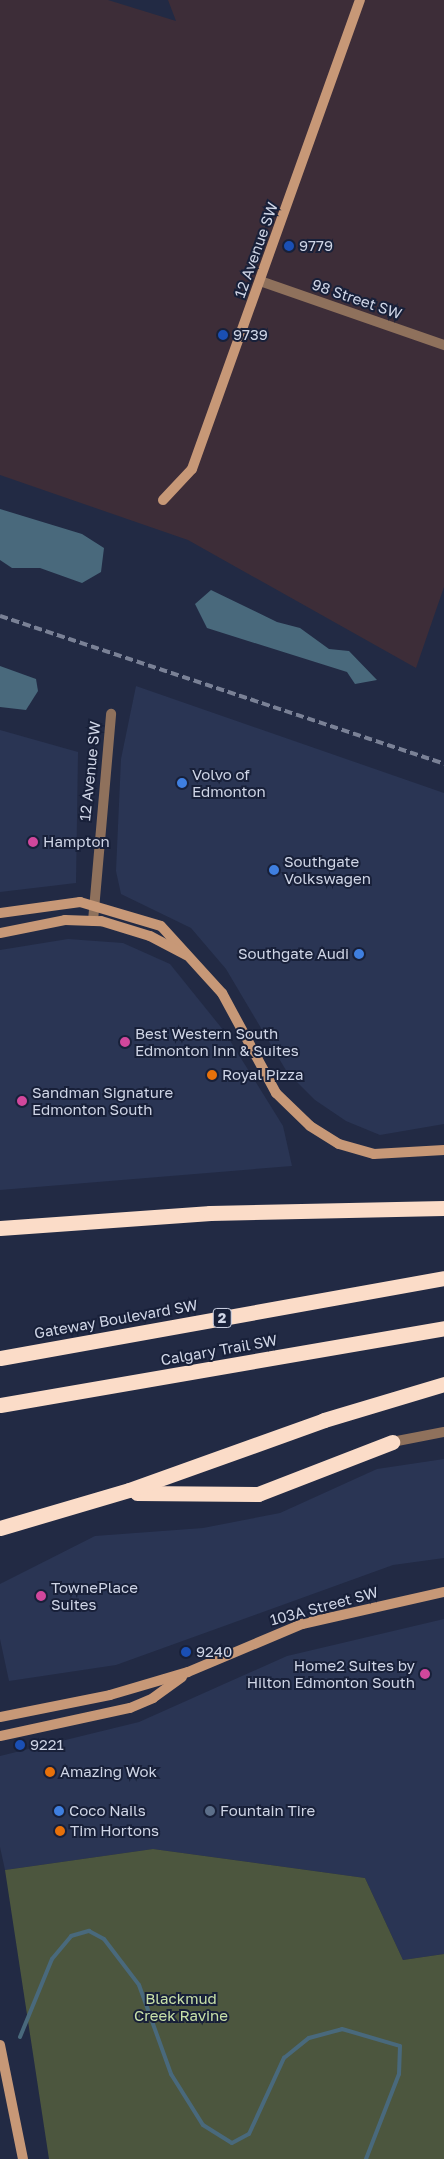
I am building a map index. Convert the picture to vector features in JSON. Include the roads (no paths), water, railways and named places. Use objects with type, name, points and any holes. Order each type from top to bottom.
[{"type":"highway","points":[[0,1228],[210,1213],[444,1208]]},
{"type":"highway","name":"Gateway Boulevard SW","points":[[0,1358],[444,1278]]},
{"type":"highway","name":"Calgary Trail SW","points":[[0,1406],[444,1328]]},
{"type":"highway","points":[[0,1528],[111,1496],[332,1417],[444,1384]]},
{"type":"highway","points":[[111,1496],[170,1491],[258,1494],[392,1442]]},
{"type":"street","name":"12 Avenue SW","points":[[163,500],[192,469],[360,0]]},
{"type":"street","name":"98 Street SW","points":[[260,281],[444,345]]},
{"type":"street","name":"12 Avenue SW","points":[[93,921],[111,714]]},
{"type":"street","points":[[0,913],[59,903],[94,904],[161,926],[193,958],[222,994],[276,1094],[310,1126],[339,1144],[374,1154],[444,1150]]},
{"type":"street","points":[[0,933],[54,921],[93,921],[135,930],[193,958]]},
{"type":"street","points":[[392,1442],[444,1432]]},
{"type":"street","name":"103A Street SW","points":[[0,1717],[96,1698],[188,1672],[302,1624],[444,1592]]},
{"type":"street","name":"103A Street SW","points":[[0,1736],[130,1708],[153,1698],[188,1672]]},
{"type":"street","points":[[0,2044],[23,2159]]},
{"type":"waterway","points":[[20,2037],[52,1959],[71,1936],[89,1931],[104,1939],[139,1985],[171,2074],[203,2125],[232,2143],[249,2134],[284,2058],[309,2038],[342,2029],[400,2046],[399,2074],[366,2159]]},
{"type":"railway","points":[[0,616],[444,764]]},
{"type":"place","name":"9779","points":[[289,246]]},
{"type":"place","name":"9739","points":[[223,335]]},
{"type":"place","name":"Volvo of Edmonton","points":[[182,783]]},
{"type":"place","name":"Hampton","points":[[33,842]]},
{"type":"place","name":"Southgate Volkswagen","points":[[274,870]]},
{"type":"place","name":"Southgate Audi","points":[[359,954]]},
{"type":"place","name":"Best Western South Edmonton Inn & Suites","points":[[125,1042]]},
{"type":"place","name":"Royal Pizza","points":[[212,1075]]},
{"type":"place","name":"Sandman Signature Edmonton South","points":[[22,1101]]},
{"type":"place","name":"TownePlace Suites","points":[[41,1596]]},
{"type":"place","name":"9240","points":[[186,1652]]},
{"type":"place","name":"Home2 Suites by Hilton Edmonton South","points":[[425,1674]]},
{"type":"place","name":"9221","points":[[20,1745]]},
{"type":"place","name":"Amazing Wok","points":[[50,1772]]},
{"type":"place","name":"Coco Nails","points":[[59,1811]]},
{"type":"place","name":"Fountain Tire","points":[[210,1811]]},
{"type":"place","name":"Tim Hortons","points":[[60,1831]]},
{"type":"park label","name":"Blackmud Creek Ravine","points":[[181,2006]]}]
